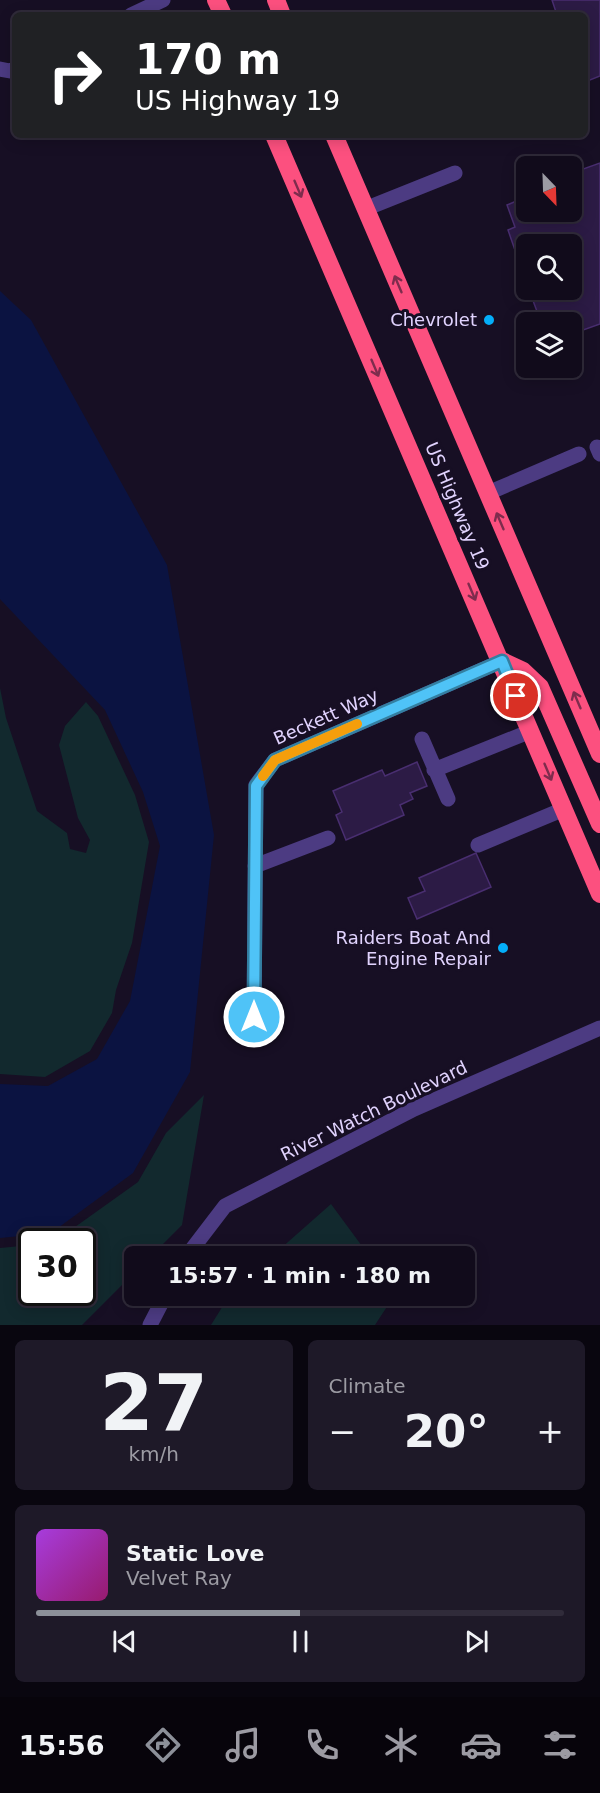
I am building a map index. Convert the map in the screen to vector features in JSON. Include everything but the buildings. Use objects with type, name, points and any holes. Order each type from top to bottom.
[{"type":"highway","name":"US Highway 19","points":[[275,138],[502,661],[600,894]]},
{"type":"highway","name":"US Highway 19","points":[[335,138],[600,754]]},
{"type":"highway","points":[[502,661],[523,671],[540,687],[600,824]]},
{"type":"street","points":[[137,12],[163,0]]},
{"type":"street","points":[[366,209],[455,173]]},
{"type":"street","points":[[488,493],[579,454]]},
{"type":"street","name":"Beckett Way","points":[[254,1017],[256,786],[275,760],[502,661]]},
{"type":"street","points":[[434,770],[531,730]]},
{"type":"street","points":[[422,739],[448,799]]},
{"type":"street","points":[[478,845],[564,809]]},
{"type":"street","points":[[255,866],[328,838]]},
{"type":"street","name":"River Watch Boulevard","points":[[194,1246],[225,1206],[414,1109],[600,1028]]},
{"type":"street","points":[[150,1325],[160,1306]]},
{"type":"green space","points":[[0,688],[6,718],[37,811],[67,833],[70,849],[86,853],[90,840],[78,818],[59,745],[65,726],[86,702],[98,716],[135,795],[149,842],[132,943],[116,990],[112,1013],[90,1051],[45,1077],[0,1074]]},
{"type":"green space","points":[[204,1095],[182,1225],[161,1246],[124,1246],[124,1283],[82,1325],[0,1325],[0,1248],[18,1246],[18,1306],[96,1306],[96,1228],[74,1228],[138,1182],[166,1133]]},
{"type":"green space","points":[[331,1204],[362,1246],[283,1246]]},
{"type":"green space","points":[[223,1306],[387,1306],[375,1325],[211,1325]]},
{"type":"shaded area","points":[[0,291],[31,320],[167,565],[214,835],[190,1072],[133,1173],[58,1228],[18,1228],[18,1236],[0,1238],[0,1084],[48,1086],[97,1059],[130,1001],[160,846],[143,792],[105,710],[0,599]]},
{"type":"slow traffic","points":[[263,776],[275,760],[357,724]]},
{"type":"place","name":"Chevrolet","points":[[489,320]]},
{"type":"place","name":"Raiders Boat And Engine Repair","points":[[503,948]]},
{"type":"route","points":[[254,1017],[256,786],[275,760],[502,661],[516,696]]}]
